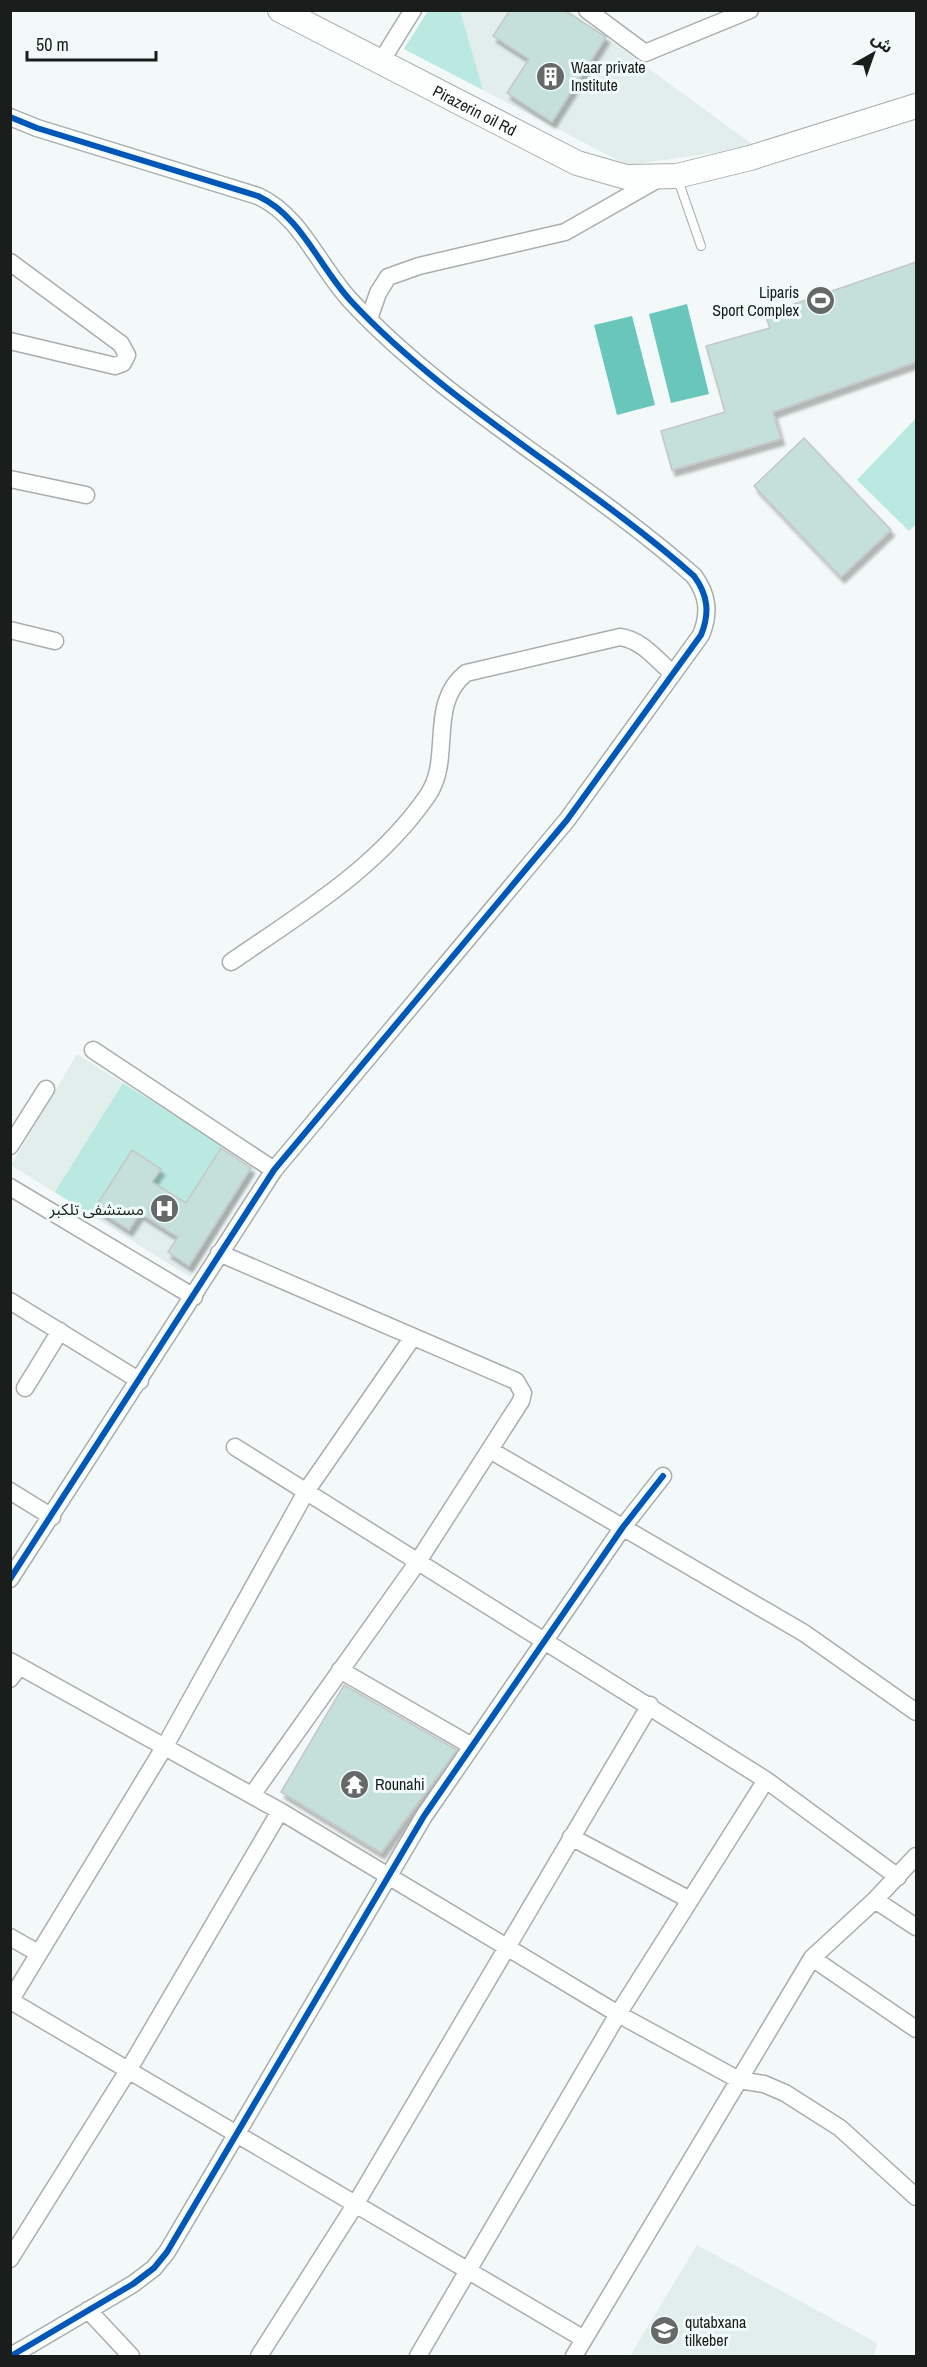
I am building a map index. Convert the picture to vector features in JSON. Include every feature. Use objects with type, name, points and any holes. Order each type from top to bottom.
[{"type":"main road","name":"Pirazerin oil Rd","points":[[280,10],[380,63],[593,169],[626,177],[668,177],[750,158],[916,106]]},
{"type":"street","points":[[380,63],[413,10]]},
{"type":"street","points":[[587,10],[645,53],[750,10]]},
{"type":"street","points":[[10,117],[269,201],[289,217],[333,281],[369,319],[416,362],[694,576],[705,594],[707,615],[705,625],[567,820],[274,1170],[219,1253],[140,1381],[10,1579]]},
{"type":"street","points":[[369,319],[378,293],[388,277],[419,266],[565,232],[668,177]]},
{"type":"street","points":[[10,262],[121,344],[127,355],[123,363],[115,366],[10,341]]},
{"type":"street","points":[[10,479],[86,495]]},
{"type":"street","points":[[10,630],[55,640]]},
{"type":"street","points":[[231,962],[369,864],[403,826],[434,784],[443,707],[458,680],[466,673],[620,637],[640,644],[672,673]]},
{"type":"street","points":[[93,1050],[274,1170]]},
{"type":"street","points":[[10,1146],[46,1089]]},
{"type":"street","points":[[10,1187],[194,1296]]},
{"type":"street","points":[[219,1253],[520,1384],[523,1393],[521,1401],[417,1563],[252,1795]]},
{"type":"street","points":[[10,1301],[140,1381]]},
{"type":"street","points":[[25,1388],[60,1331]]},
{"type":"street","points":[[413,1337],[307,1490],[165,1746],[11,2001],[584,2339]]},
{"type":"street","points":[[235,1447],[307,1490],[417,1563],[545,1639],[766,1780],[898,1877]]},
{"type":"street","points":[[490,1450],[804,1633],[916,1712]]},
{"type":"street","points":[[11,2356],[133,2284],[154,2268],[180,2232],[388,1876],[470,1745],[623,1527],[663,1476]]},
{"type":"street","points":[[10,1491],[52,1517]]},
{"type":"street","points":[[14,1669],[165,1746],[252,1795],[618,2014],[740,2080],[764,2084],[785,2093],[840,2128],[916,2197]]},
{"type":"street","points":[[340,1670],[470,1745]]},
{"type":"street","points":[[259,2356],[355,2205],[509,1949],[571,1837],[650,1706]]},
{"type":"street","points":[[418,2356],[618,2014],[766,1780]]},
{"type":"street","points":[[10,2259],[129,2069],[280,1811]]},
{"type":"street","points":[[571,1837],[690,1900]]},
{"type":"street","points":[[574,2356],[812,1958],[876,1900],[916,1856]]},
{"type":"street","points":[[876,1900],[916,1927]]},
{"type":"street","points":[[10,1937],[38,1953]]},
{"type":"street","points":[[812,1958],[916,2029]]},
{"type":"street","points":[[88,2310],[130,2356]]},
{"type":"lane","points":[[668,177],[701,246]]},
{"type":"shaded area","points":[[428,11],[570,11],[756,147],[627,165],[404,49]]},
{"type":"shaded area","points":[[428,11],[460,11],[483,90],[404,49]]},
{"type":"shaded area","points":[[916,418],[916,524],[909,531],[857,480]]},
{"type":"shaded area","points":[[77,1054],[258,1168],[190,1277],[11,1165]]},
{"type":"shaded area","points":[[123,1083],[222,1145],[186,1203],[152,1182],[160,1169],[132,1150],[91,1215],[55,1192]]},
{"type":"shaded area","points":[[697,2245],[877,2343],[874,2356],[630,2356]]},
{"type":"water","points":[[687,304],[709,394],[671,403],[649,314]]},
{"type":"water","points":[[632,316],[655,405],[617,415],[594,325]]},
{"type":"building","name":"Waar private Institute","points":[[510,10],[564,10],[606,37],[552,122],[507,93],[529,59],[493,36]]},
{"type":"building","points":[[916,262],[916,362],[773,412],[781,439],[672,470],[661,431],[725,412],[706,346],[770,328],[765,314]]},
{"type":"building","points":[[804,438],[891,530],[841,577],[754,486]]},
{"type":"building","points":[[221,1148],[251,1168],[189,1266],[168,1252],[178,1237],[140,1213],[129,1230],[95,1208],[132,1150],[161,1169],[152,1182],[186,1203]]},
{"type":"building","points":[[344,1685],[457,1750],[381,1853],[281,1792]]},
{"type":"cycle path","points":[[10,117],[37,128],[258,196],[273,205],[298,228],[350,300],[388,338],[473,409],[608,507],[694,576],[699,583],[706,604],[706,619],[701,635],[567,820],[274,1170],[10,1579]]},
{"type":"cycle path","points":[[11,2356],[133,2284],[154,2268],[167,2252],[424,1816],[623,1527],[663,1476]]},
{"type":"place","name":"Waar private Institute","points":[[550,76]]},
{"type":"place","name":"Liparis Sport Complex","points":[[820,301]]},
{"type":"place","name":"مستشفى تلكبر","points":[[165,1209]]},
{"type":"place","name":"Rounahi","points":[[354,1784]]},
{"type":"place","name":"qutabxana tilkeber","points":[[664,2331]]}]
